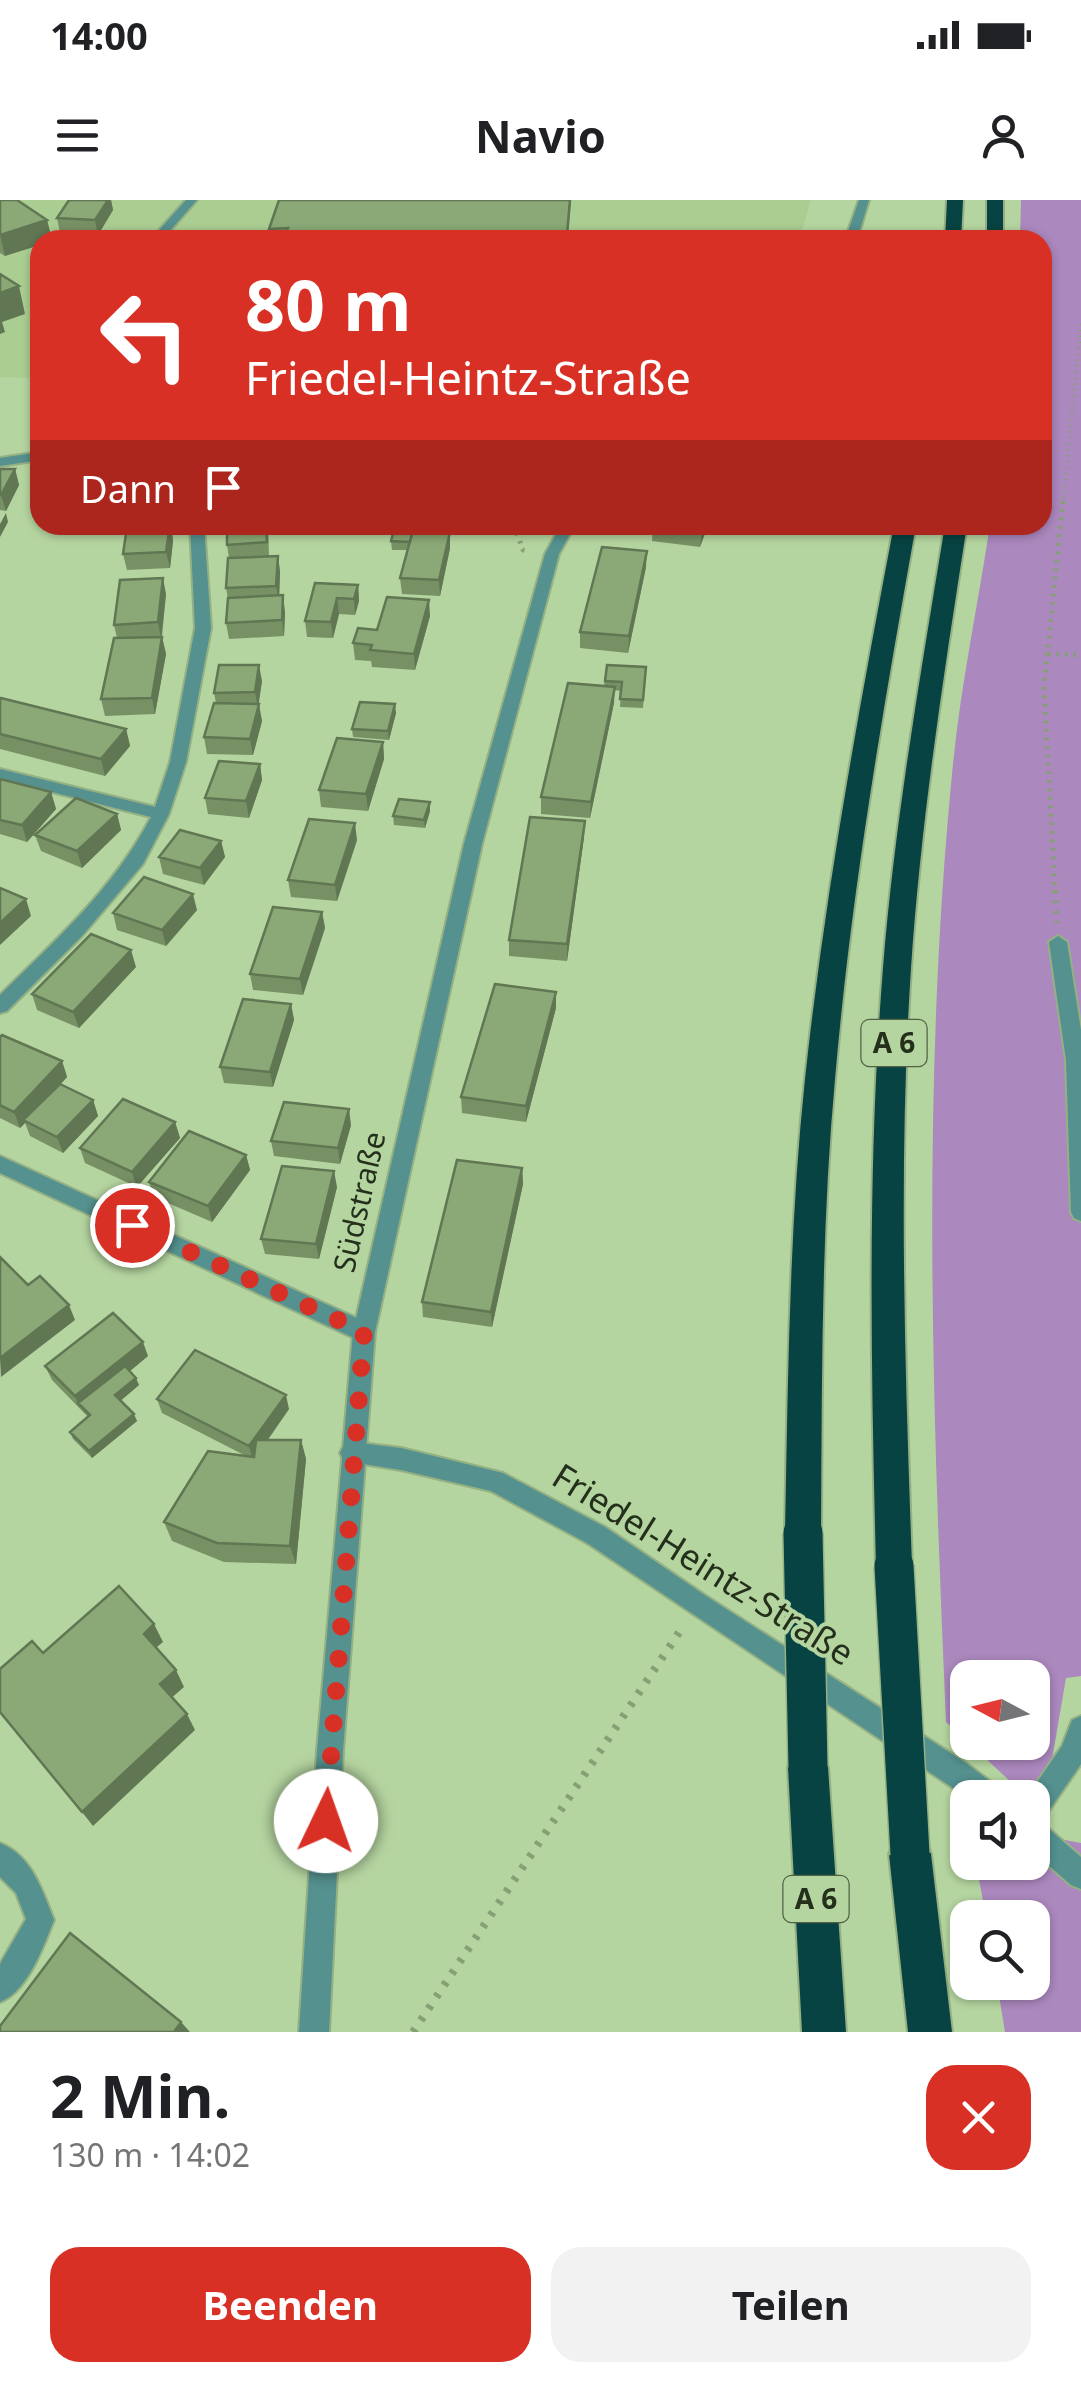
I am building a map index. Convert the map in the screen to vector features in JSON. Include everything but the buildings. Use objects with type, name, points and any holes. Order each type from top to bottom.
[{"type":"highway","points":[[954,230],[955,200]]},
{"type":"highway","points":[[995,200],[995,230]]},
{"type":"highway","name":"A 6","points":[[824,2032],[808,1767],[802,1533],[807,1274],[820,1082],[856,795],[903,535]]},
{"type":"highway","name":"A 6","points":[[930,2032],[910,1854],[894,1566],[887,1298],[896,970],[922,746],[954,535]]},
{"type":"street","points":[[165,230],[192,200]]},
{"type":"street","points":[[854,230],[864,200]]},
{"type":"street","points":[[0,462],[30,458]]},
{"type":"street","points":[[0,1006],[76,931],[137,860],[161,814],[178,762],[202,628],[197,535]]},
{"type":"street","name":"Südstraße","points":[[314,2032],[352,1453],[364,1332],[474,844],[552,554],[562,535]]},
{"type":"street","points":[[0,774],[161,814]]},
{"type":"street","points":[[1058,942],[1076,1060],[1081,1212]]},
{"type":"street","points":[[0,1164],[364,1332]]},
{"type":"street","name":"Friedel-Heintz-Straße","points":[[352,1453],[401,1459],[495,1481],[596,1535],[966,1780]]},
{"type":"street","points":[[1050,1786],[1072,1754],[1081,1729]]},
{"type":"street","points":[[1050,1848],[1081,1875]]},
{"type":"street","points":[[0,1857],[26,1884],[40,1920],[21,1960],[0,1988]]},
{"type":"path","points":[[1058,942],[1044,686],[1081,322]]},
{"type":"path","points":[[1073,382],[1081,380]]},
{"type":"path","points":[[1073,422],[1081,424]]},
{"type":"path","points":[[1048,654],[1081,655]]},
{"type":"path","points":[[413,2032],[697,1605]]},
{"type":"shaded area","points":[[0,200],[811,200],[802,230],[30,230],[30,378],[0,377]]},
{"type":"shaded area","points":[[1021,200],[1081,200],[1081,1676],[1066,1678],[1048,1780],[1009,1780],[987,1760],[1050,1760],[1050,1660],[950,1660],[950,1726],[946,1722],[934,1362],[933,1123],[943,884],[956,734],[988,535],[1052,535],[1052,230],[1020,230]]},
{"type":"shaded area","points":[[1050,1837],[1081,1843],[1081,2032],[1005,2032],[1000,2000],[1050,2000],[1050,1900],[983,1900],[979,1880],[1050,1880]]},
{"type":"route","points":[[132,1225],[364,1332],[326,1821]]}]
